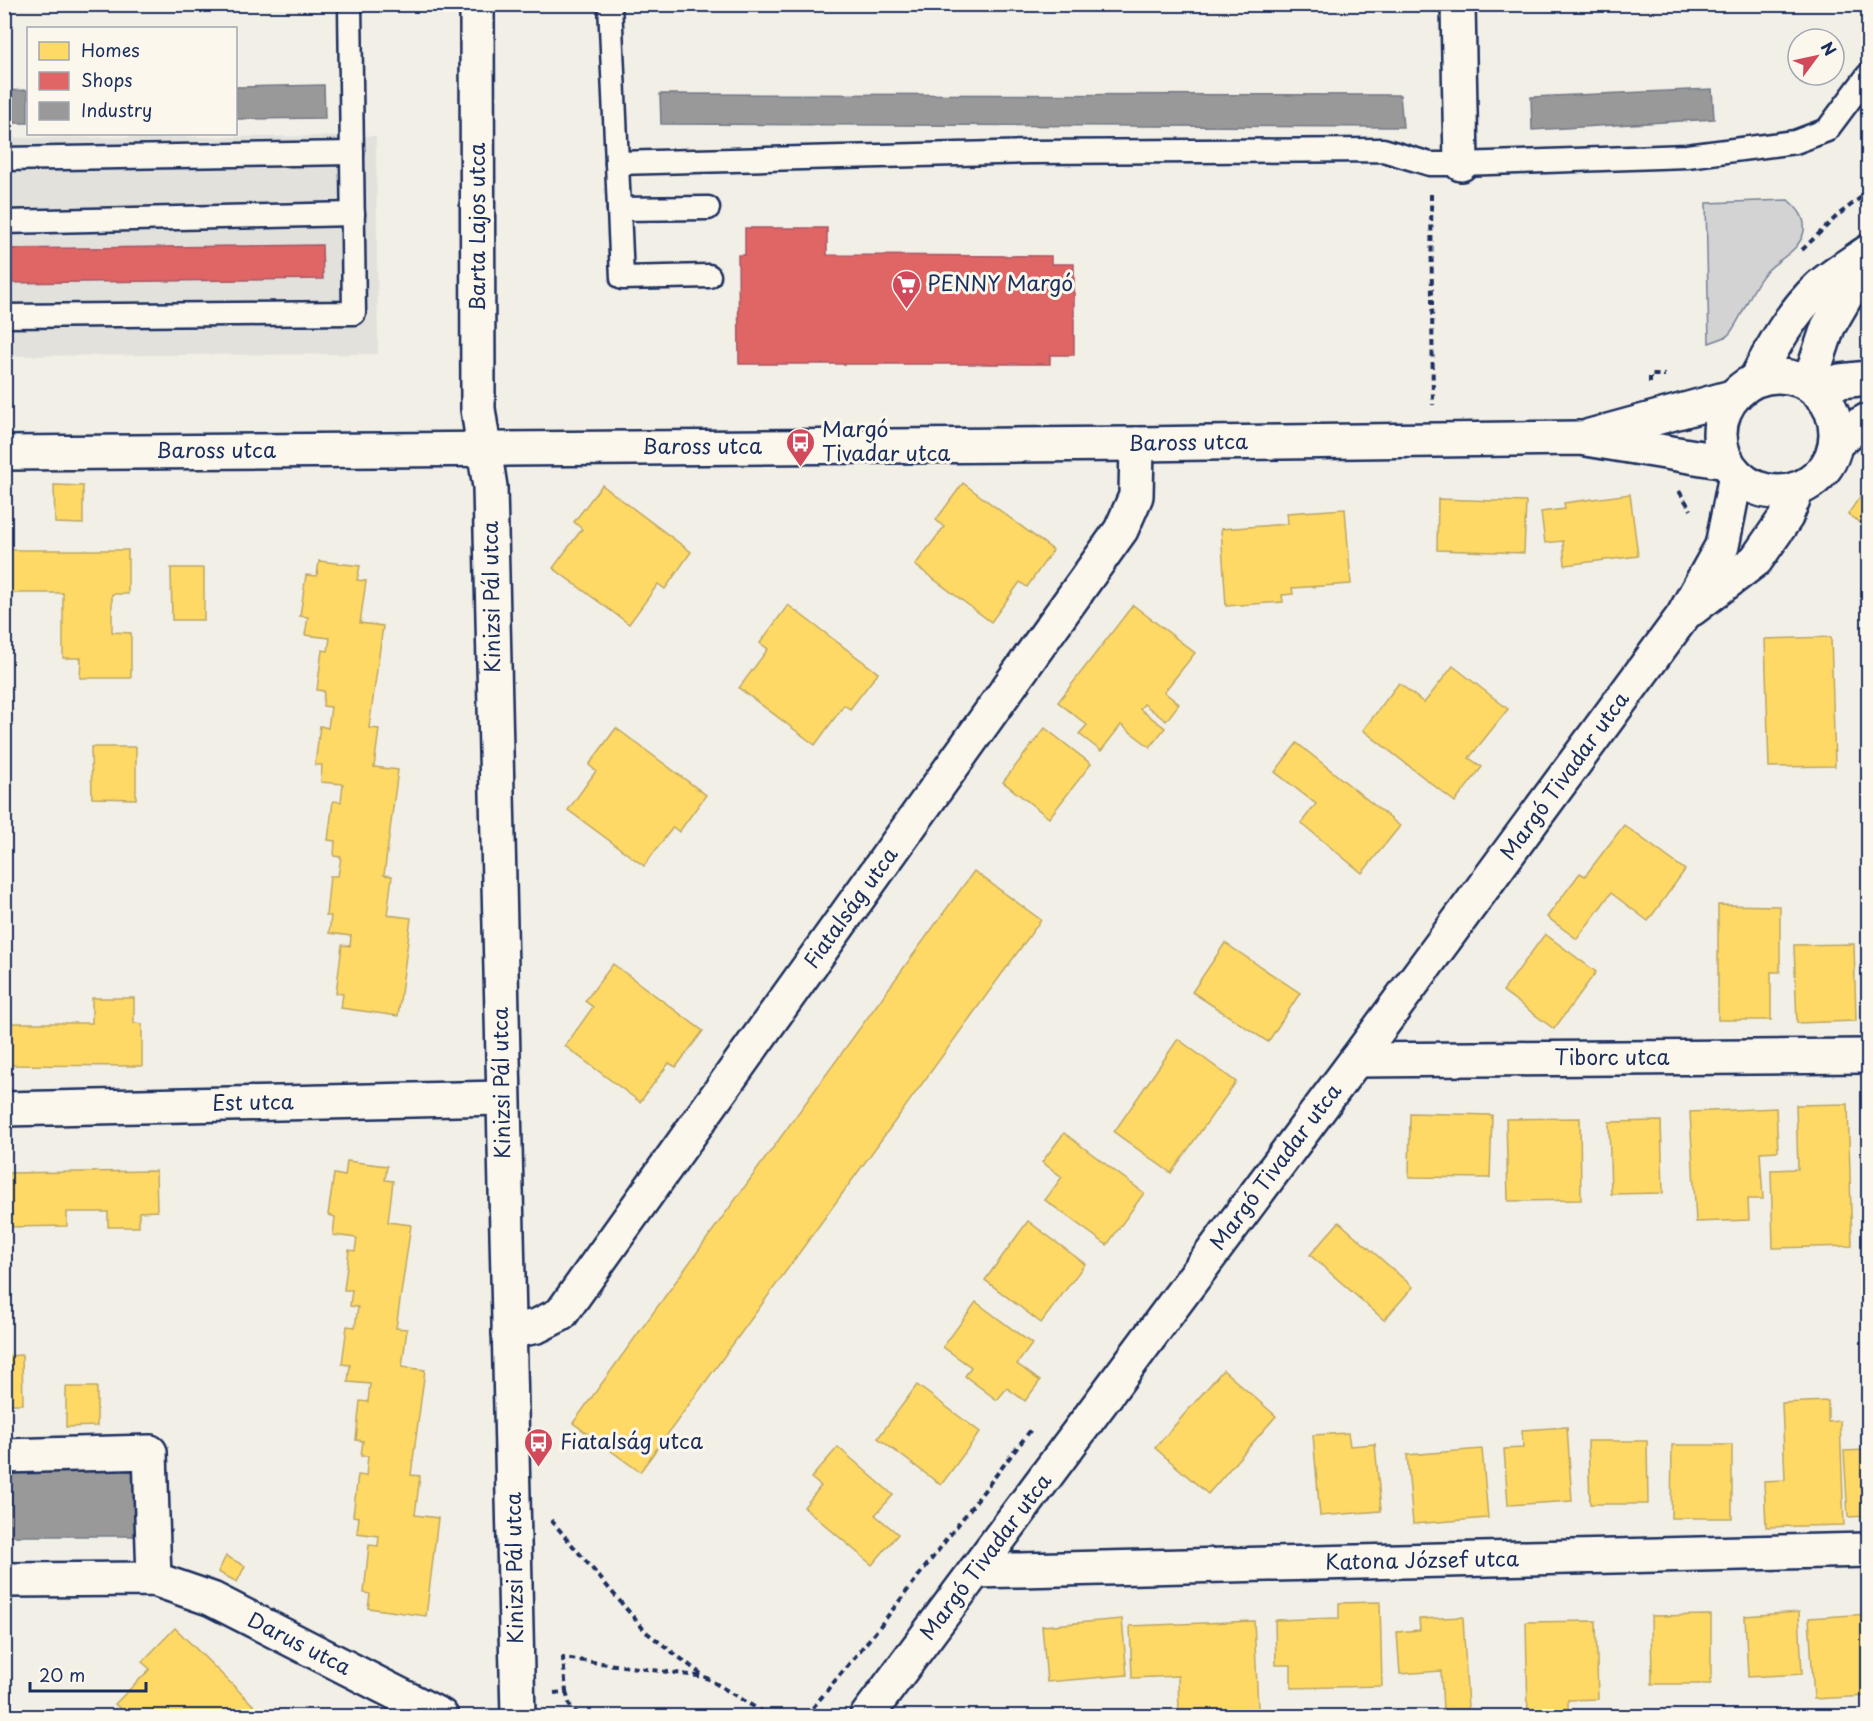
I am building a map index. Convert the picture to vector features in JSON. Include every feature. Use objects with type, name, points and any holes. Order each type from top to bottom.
[{"type":"street","name":"Barta Lajos utca","points":[[477,4],[478,409],[483,449]]},
{"type":"street","points":[[1445,164],[1458,4]]},
{"type":"street","points":[[1744,388],[1775,375],[1793,377],[1813,388],[1827,402],[1833,414],[1836,443],[1823,472],[1811,482],[1797,489],[1775,492],[1754,487],[1731,468],[1721,446],[1719,429],[1723,412],[1744,388],[1796,313],[1820,286],[1869,252]]},
{"type":"street","points":[[1813,388],[1828,327],[1858,275],[1869,262]]},
{"type":"street","points":[[1813,388],[1840,381],[1869,378]]},
{"type":"street","name":"Baross utca","points":[[1580,438],[1744,388]]},
{"type":"street","points":[[1836,443],[1857,426],[1869,420]]},
{"type":"street","name":"Baross utca","points":[[4,453],[1580,438],[1731,468]]},
{"type":"street","name":"Fiatalság utca","points":[[509,1332],[537,1326],[561,1314],[1121,530],[1136,496],[1137,444]]},
{"type":"street","name":"Kinizsi Pál utca","points":[[483,449],[490,487],[502,1098],[518,1705]]},
{"type":"street","name":"Margó Tivadar utca","points":[[867,1716],[1356,1060],[1683,616],[1722,546],[1731,468]]},
{"type":"street","name":"Margó Tivadar utca","points":[[1683,616],[1756,560],[1786,518],[1797,489]]},
{"type":"street","name":"Tiborc utca","points":[[1356,1060],[1869,1056]]},
{"type":"street","name":"Est utca","points":[[4,1109],[502,1098]]},
{"type":"street","points":[[4,1456],[150,1452],[154,1580]]},
{"type":"street","name":"Katona József utca","points":[[975,1571],[1869,1550]]},
{"type":"street","name":"Darus utca","points":[[4,1580],[154,1580],[212,1599],[441,1716]]},
{"type":"lane","points":[[4,316],[354,313],[350,4]]},
{"type":"lane","points":[[610,4],[621,278],[709,276]]},
{"type":"lane","points":[[617,163],[1030,152],[1383,150],[1445,164],[1687,156],[1795,142],[1827,130],[1869,75]]},
{"type":"lane","points":[[4,159],[352,153]]},
{"type":"lane","points":[[619,209],[708,208]]},
{"type":"lane","points":[[4,222],[353,214]]},
{"type":"path","points":[[1434,439],[1445,164]]},
{"type":"path","points":[[550,1519],[646,1632],[705,1677],[769,1716]]},
{"type":"path","points":[[806,1716],[876,1630]]},
{"type":"path","points":[[580,1716],[570,1706],[566,1692],[563,1658],[705,1677]]},
{"type":"path","points":[[518,1705],[566,1692]]},
{"type":"shaded area","points":[[376,136],[378,354],[5,356],[4,138]]},
{"type":"shaded area","points":[[1788,200],[1802,217],[1804,231],[1802,238],[1760,279],[1732,331],[1727,336],[1709,343],[1706,203]]},
{"type":"building: Homes","points":[[963,483],[1053,550],[1027,587],[1020,582],[991,622],[915,565],[944,527],[936,520]]},
{"type":"building: Homes","points":[[54,485],[83,486],[83,524],[55,523]]},
{"type":"building: Homes","points":[[602,485],[691,552],[665,589],[658,584],[629,624],[553,568],[582,529],[574,522]]},
{"type":"building: Homes","points":[[1868,485],[1868,528],[1848,514]]},
{"type":"building: Homes","points":[[1630,494],[1638,556],[1565,565],[1563,541],[1545,543],[1541,512],[1565,509],[1564,503]]},
{"type":"building: Homes","points":[[1438,499],[1526,502],[1524,553],[1437,550]]},
{"type":"building: Homes","points":[[1345,509],[1351,584],[1292,588],[1293,594],[1282,595],[1283,602],[1226,606],[1221,529],[1288,524],[1287,513]]},
{"type":"building: Homes","points":[[4,550],[128,550],[128,594],[112,594],[112,632],[131,633],[131,678],[80,678],[81,658],[63,658],[63,593],[4,593]]},
{"type":"building: Homes","points":[[319,561],[360,566],[357,580],[366,581],[360,623],[383,626],[369,728],[379,729],[374,767],[398,770],[384,875],[392,876],[387,915],[411,918],[398,1016],[341,1008],[343,994],[336,993],[342,945],[350,946],[351,936],[329,933],[331,916],[326,916],[330,876],[338,876],[341,857],[334,856],[335,841],[328,840],[333,801],[341,802],[343,784],[321,782],[322,765],[315,765],[320,726],[328,728],[331,707],[323,706],[324,691],[317,690],[322,650],[328,651],[330,638],[305,635],[308,617],[300,616],[306,575],[317,576]]},
{"type":"building: Homes","points":[[171,568],[204,568],[204,620],[172,620]]},
{"type":"building: Homes","points":[[788,605],[878,673],[850,709],[844,705],[815,745],[739,688],[768,649],[760,643]]},
{"type":"building: Homes","points":[[1133,605],[1195,653],[1164,692],[1179,704],[1166,721],[1144,704],[1140,709],[1165,728],[1150,747],[1121,725],[1101,751],[1079,734],[1087,725],[1058,702]]},
{"type":"building: Homes","points":[[1831,637],[1835,766],[1769,767],[1765,639]]},
{"type":"building: Homes","points":[[1453,666],[1508,709],[1469,758],[1482,767],[1455,802],[1363,730],[1399,683],[1424,703]]},
{"type":"building: Homes","points":[[616,728],[706,795],[679,832],[673,827],[644,866],[568,810],[596,771],[589,765]]},
{"type":"building: Homes","points":[[1045,728],[1091,764],[1049,818],[1003,782]]},
{"type":"building: Homes","points":[[1297,743],[1400,826],[1362,873],[1301,823],[1316,804],[1275,772]]},
{"type":"building: Homes","points":[[91,747],[136,747],[136,799],[92,798]]},
{"type":"building: Homes","points":[[1624,825],[1685,870],[1648,921],[1611,893],[1577,939],[1547,917],[1580,873],[1585,876]]},
{"type":"building: Homes","points":[[974,871],[1041,920],[640,1472],[573,1423]]},
{"type":"building: Homes","points":[[1718,905],[1780,906],[1780,972],[1771,972],[1771,1020],[1718,1020]]},
{"type":"building: Homes","points":[[1545,934],[1596,972],[1554,1029],[1503,991]]},
{"type":"building: Homes","points":[[1225,943],[1300,993],[1268,1042],[1192,992]]},
{"type":"building: Homes","points":[[1854,944],[1856,1021],[1797,1023],[1794,945]]},
{"type":"building: Homes","points":[[613,964],[703,1031],[676,1067],[669,1063],[640,1102],[565,1046],[593,1007],[585,1001]]},
{"type":"building: Homes","points":[[92,998],[134,998],[134,1023],[142,1024],[142,1066],[4,1065],[4,1023],[92,1023]]},
{"type":"building: Homes","points":[[1178,1039],[1236,1082],[1171,1173],[1114,1132]]},
{"type":"building: Homes","points":[[1848,1104],[1852,1246],[1773,1248],[1771,1170],[1798,1169],[1796,1105]]},
{"type":"building: Homes","points":[[1776,1108],[1778,1151],[1760,1152],[1763,1199],[1748,1199],[1749,1220],[1696,1222],[1690,1112]]},
{"type":"building: Homes","points":[[1410,1113],[1492,1115],[1490,1178],[1409,1177]]},
{"type":"building: Homes","points":[[1580,1118],[1581,1200],[1508,1201],[1506,1119]]},
{"type":"building: Homes","points":[[1661,1121],[1663,1193],[1611,1194],[1609,1122]]},
{"type":"building: Homes","points":[[1868,1132],[1868,1244],[1863,1133]]},
{"type":"building: Homes","points":[[1064,1133],[1144,1193],[1107,1245],[1045,1200],[1062,1177],[1042,1162]]},
{"type":"building: Homes","points":[[347,1161],[387,1166],[385,1180],[393,1181],[388,1222],[411,1225],[396,1328],[407,1329],[402,1367],[425,1370],[411,1475],[420,1476],[415,1515],[438,1518],[426,1616],[368,1608],[370,1594],[364,1593],[369,1545],[378,1546],[379,1536],[357,1533],[359,1517],[353,1516],[358,1475],[366,1476],[368,1456],[361,1456],[363,1441],[356,1440],[360,1401],[368,1402],[370,1384],[348,1382],[350,1365],[342,1364],[347,1326],[355,1327],[358,1307],[350,1306],[352,1290],[344,1290],[349,1250],[355,1251],[357,1238],[333,1235],[335,1217],[328,1215],[334,1174],[345,1176]]},
{"type":"building: Homes","points":[[156,1171],[157,1211],[139,1212],[139,1227],[108,1227],[108,1212],[67,1212],[67,1226],[4,1227],[4,1173]]},
{"type":"building: Homes","points":[[1028,1221],[1085,1264],[1041,1323],[985,1280]]},
{"type":"building: Homes","points":[[1339,1222],[1413,1287],[1384,1320],[1310,1255]]},
{"type":"building: Homes","points":[[976,1302],[1032,1344],[1017,1364],[1040,1381],[1025,1401],[1007,1388],[997,1400],[965,1376],[971,1367],[943,1347]]},
{"type":"building: Homes","points":[[22,1355],[23,1404],[5,1404],[4,1356]]},
{"type":"building: Homes","points":[[1223,1370],[1276,1416],[1208,1494],[1155,1448]]},
{"type":"building: Homes","points":[[917,1385],[980,1432],[941,1485],[878,1438]]},
{"type":"building: Homes","points":[[66,1387],[97,1387],[97,1426],[66,1427]]},
{"type":"building: Homes","points":[[1828,1401],[1828,1422],[1840,1421],[1844,1525],[1766,1527],[1764,1481],[1785,1480],[1782,1403]]},
{"type":"building: Homes","points":[[1567,1427],[1572,1501],[1508,1505],[1504,1449],[1523,1448],[1522,1430]]},
{"type":"building: Homes","points":[[1348,1433],[1350,1446],[1375,1444],[1381,1511],[1320,1516],[1313,1435]]},
{"type":"building: Homes","points":[[1588,1441],[1647,1441],[1648,1504],[1590,1504]]},
{"type":"building: Homes","points":[[1672,1445],[1732,1445],[1732,1518],[1671,1518]]},
{"type":"building: Homes","points":[[838,1447],[893,1495],[875,1515],[898,1534],[872,1565],[804,1507],[821,1486],[811,1478]]},
{"type":"building: Homes","points":[[1482,1449],[1488,1518],[1413,1524],[1407,1455]]},
{"type":"building: Homes","points":[[1868,1450],[1868,1516],[1848,1517],[1844,1451]]},
{"type":"building: Homes","points":[[226,1556],[245,1566],[237,1582],[218,1572]]},
{"type":"building: Homes","points":[[1380,1602],[1382,1686],[1291,1688],[1291,1665],[1276,1665],[1275,1620],[1339,1618],[1339,1603]]},
{"type":"building: Homes","points":[[1799,1612],[1802,1674],[1748,1677],[1745,1616]]},
{"type":"building: Homes","points":[[1868,1614],[1868,1696],[1814,1699],[1809,1618]]},
{"type":"building: Homes","points":[[1711,1615],[1711,1684],[1652,1684],[1651,1616]]},
{"type":"building: Homes","points":[[1463,1617],[1468,1709],[1443,1710],[1441,1671],[1400,1674],[1397,1632],[1420,1630],[1419,1619]]},
{"type":"building: Homes","points":[[1122,1619],[1127,1675],[1047,1682],[1042,1626]]},
{"type":"building: Homes","points":[[1254,1621],[1258,1709],[1179,1712],[1178,1676],[1132,1678],[1130,1626]]},
{"type":"building: Homes","points":[[1596,1621],[1598,1699],[1568,1700],[1568,1716],[1528,1716],[1526,1622]]},
{"type":"building: Homes","points":[[175,1628],[255,1707],[246,1716],[128,1716],[115,1704],[150,1669],[142,1662]]},
{"type":"building: Shops","name":"PENNY Margó","points":[[745,228],[827,228],[827,255],[1051,256],[1051,264],[1074,264],[1074,355],[1050,355],[1050,364],[739,364],[738,255],[745,255]]},
{"type":"building: Shops","points":[[322,245],[323,279],[4,283],[4,249]]},
{"type":"building: Industry","points":[[324,85],[325,118],[237,119],[237,87]]},
{"type":"building: Industry","points":[[1712,89],[1714,119],[1532,130],[1531,97]]},
{"type":"building: Industry","points":[[27,90],[27,123],[4,123],[4,91]]},
{"type":"building: Industry","points":[[660,94],[1400,95],[1403,127],[661,124]]},
{"type":"building: Industry","points":[[4,1471],[136,1471],[136,1536],[4,1536]]},
{"type":"place","name":"PENNY Margó","points":[[906,310]]},
{"type":"place","name":"Margó Tivadar utca","points":[[801,468]]},
{"type":"place","name":"Fiatalság utca","points":[[539,1468]]}]
